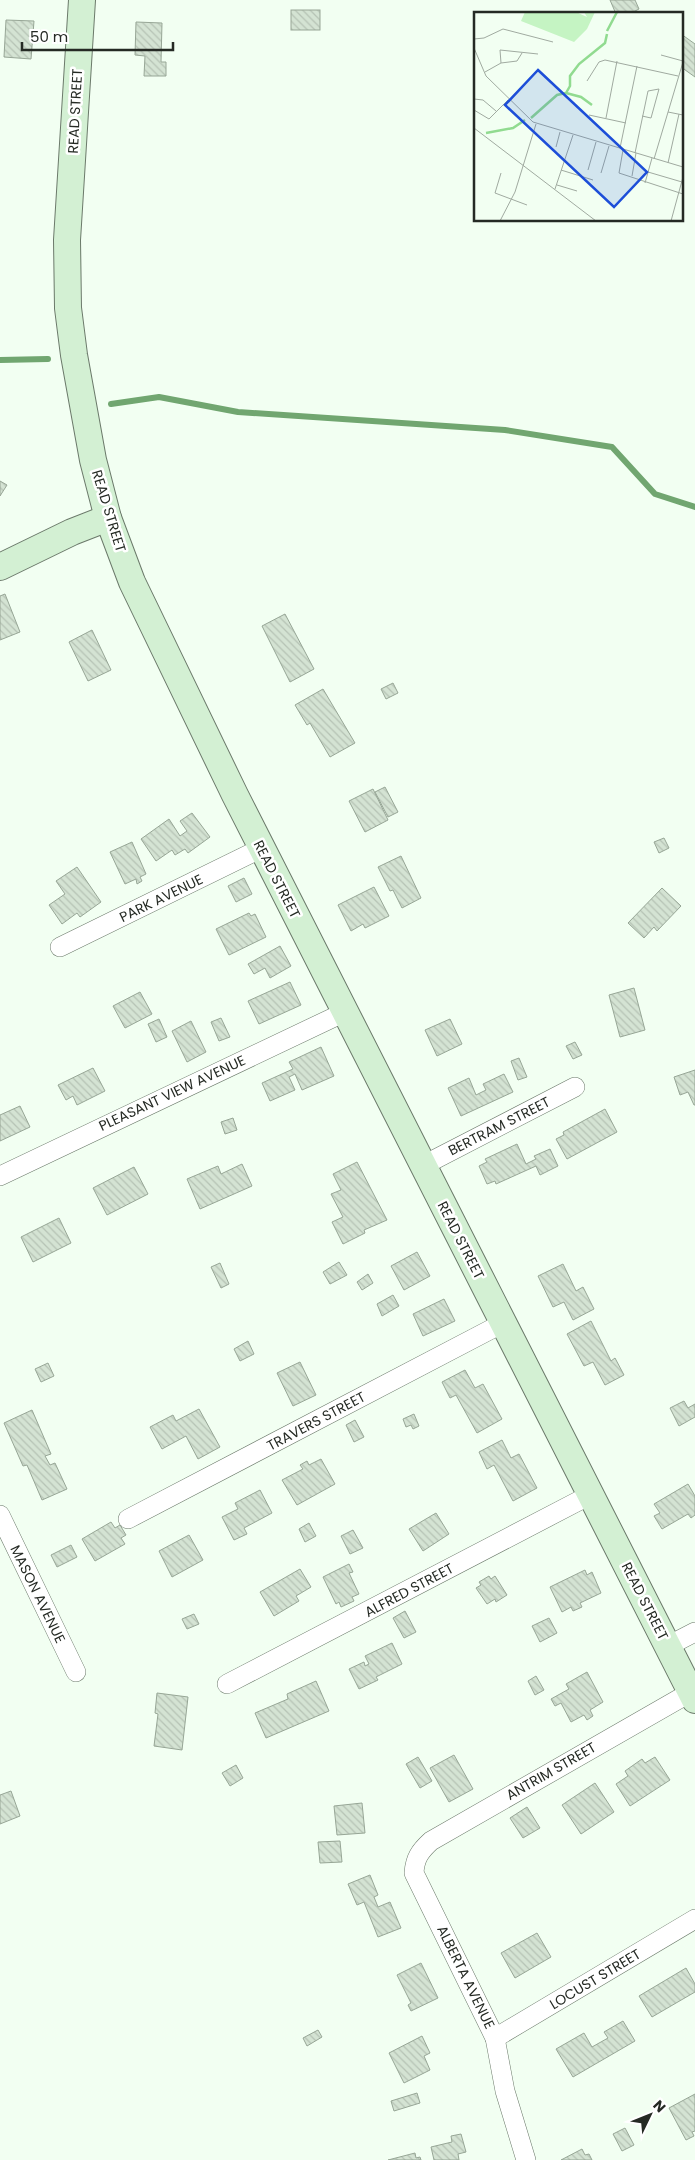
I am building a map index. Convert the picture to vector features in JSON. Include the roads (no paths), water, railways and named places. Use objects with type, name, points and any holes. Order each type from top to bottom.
[{"type":"main road","name":"READ STREET","points":[[82,0],[67,240],[68,308],[74,354],[93,460],[108,518],[132,582],[262,848],[693,1696]]},
{"type":"main road","points":[[0,567],[72,532],[108,518]]},
{"type":"street","name":"PARK AVENUE","points":[[60,947],[262,848]]},
{"type":"street","name":"PLEASANT VIEW AVENUE","points":[[0,1176],[345,1012]]},
{"type":"street","name":"BERTRAM STREET","points":[[424,1165],[575,1087]]},
{"type":"street","name":"TRAVERS STREET","points":[[128,1519],[503,1323]]},
{"type":"street","name":"ALFRED STREET","points":[[227,1684],[590,1495]]},
{"type":"street","name":"MASON AVENUE","points":[[0,1515],[76,1672]]},
{"type":"street","points":[[668,1646],[695,1632]]},
{"type":"street","name":"ANTRIM STREET","points":[[418,1857],[420,1851],[431,1840],[693,1696]]},
{"type":"street","name":"ALBERTA AVENUE","points":[[418,1857],[414,1873],[495,2038],[505,2091],[526,2160]]},
{"type":"street","name":"LOCUST STREET","points":[[495,2038],[695,1919]]},
{"type":"waterway","points":[[0,360],[48,359]]},
{"type":"waterway","points":[[111,404],[159,397],[238,412],[505,430],[612,447],[655,494],[695,507]]}]
